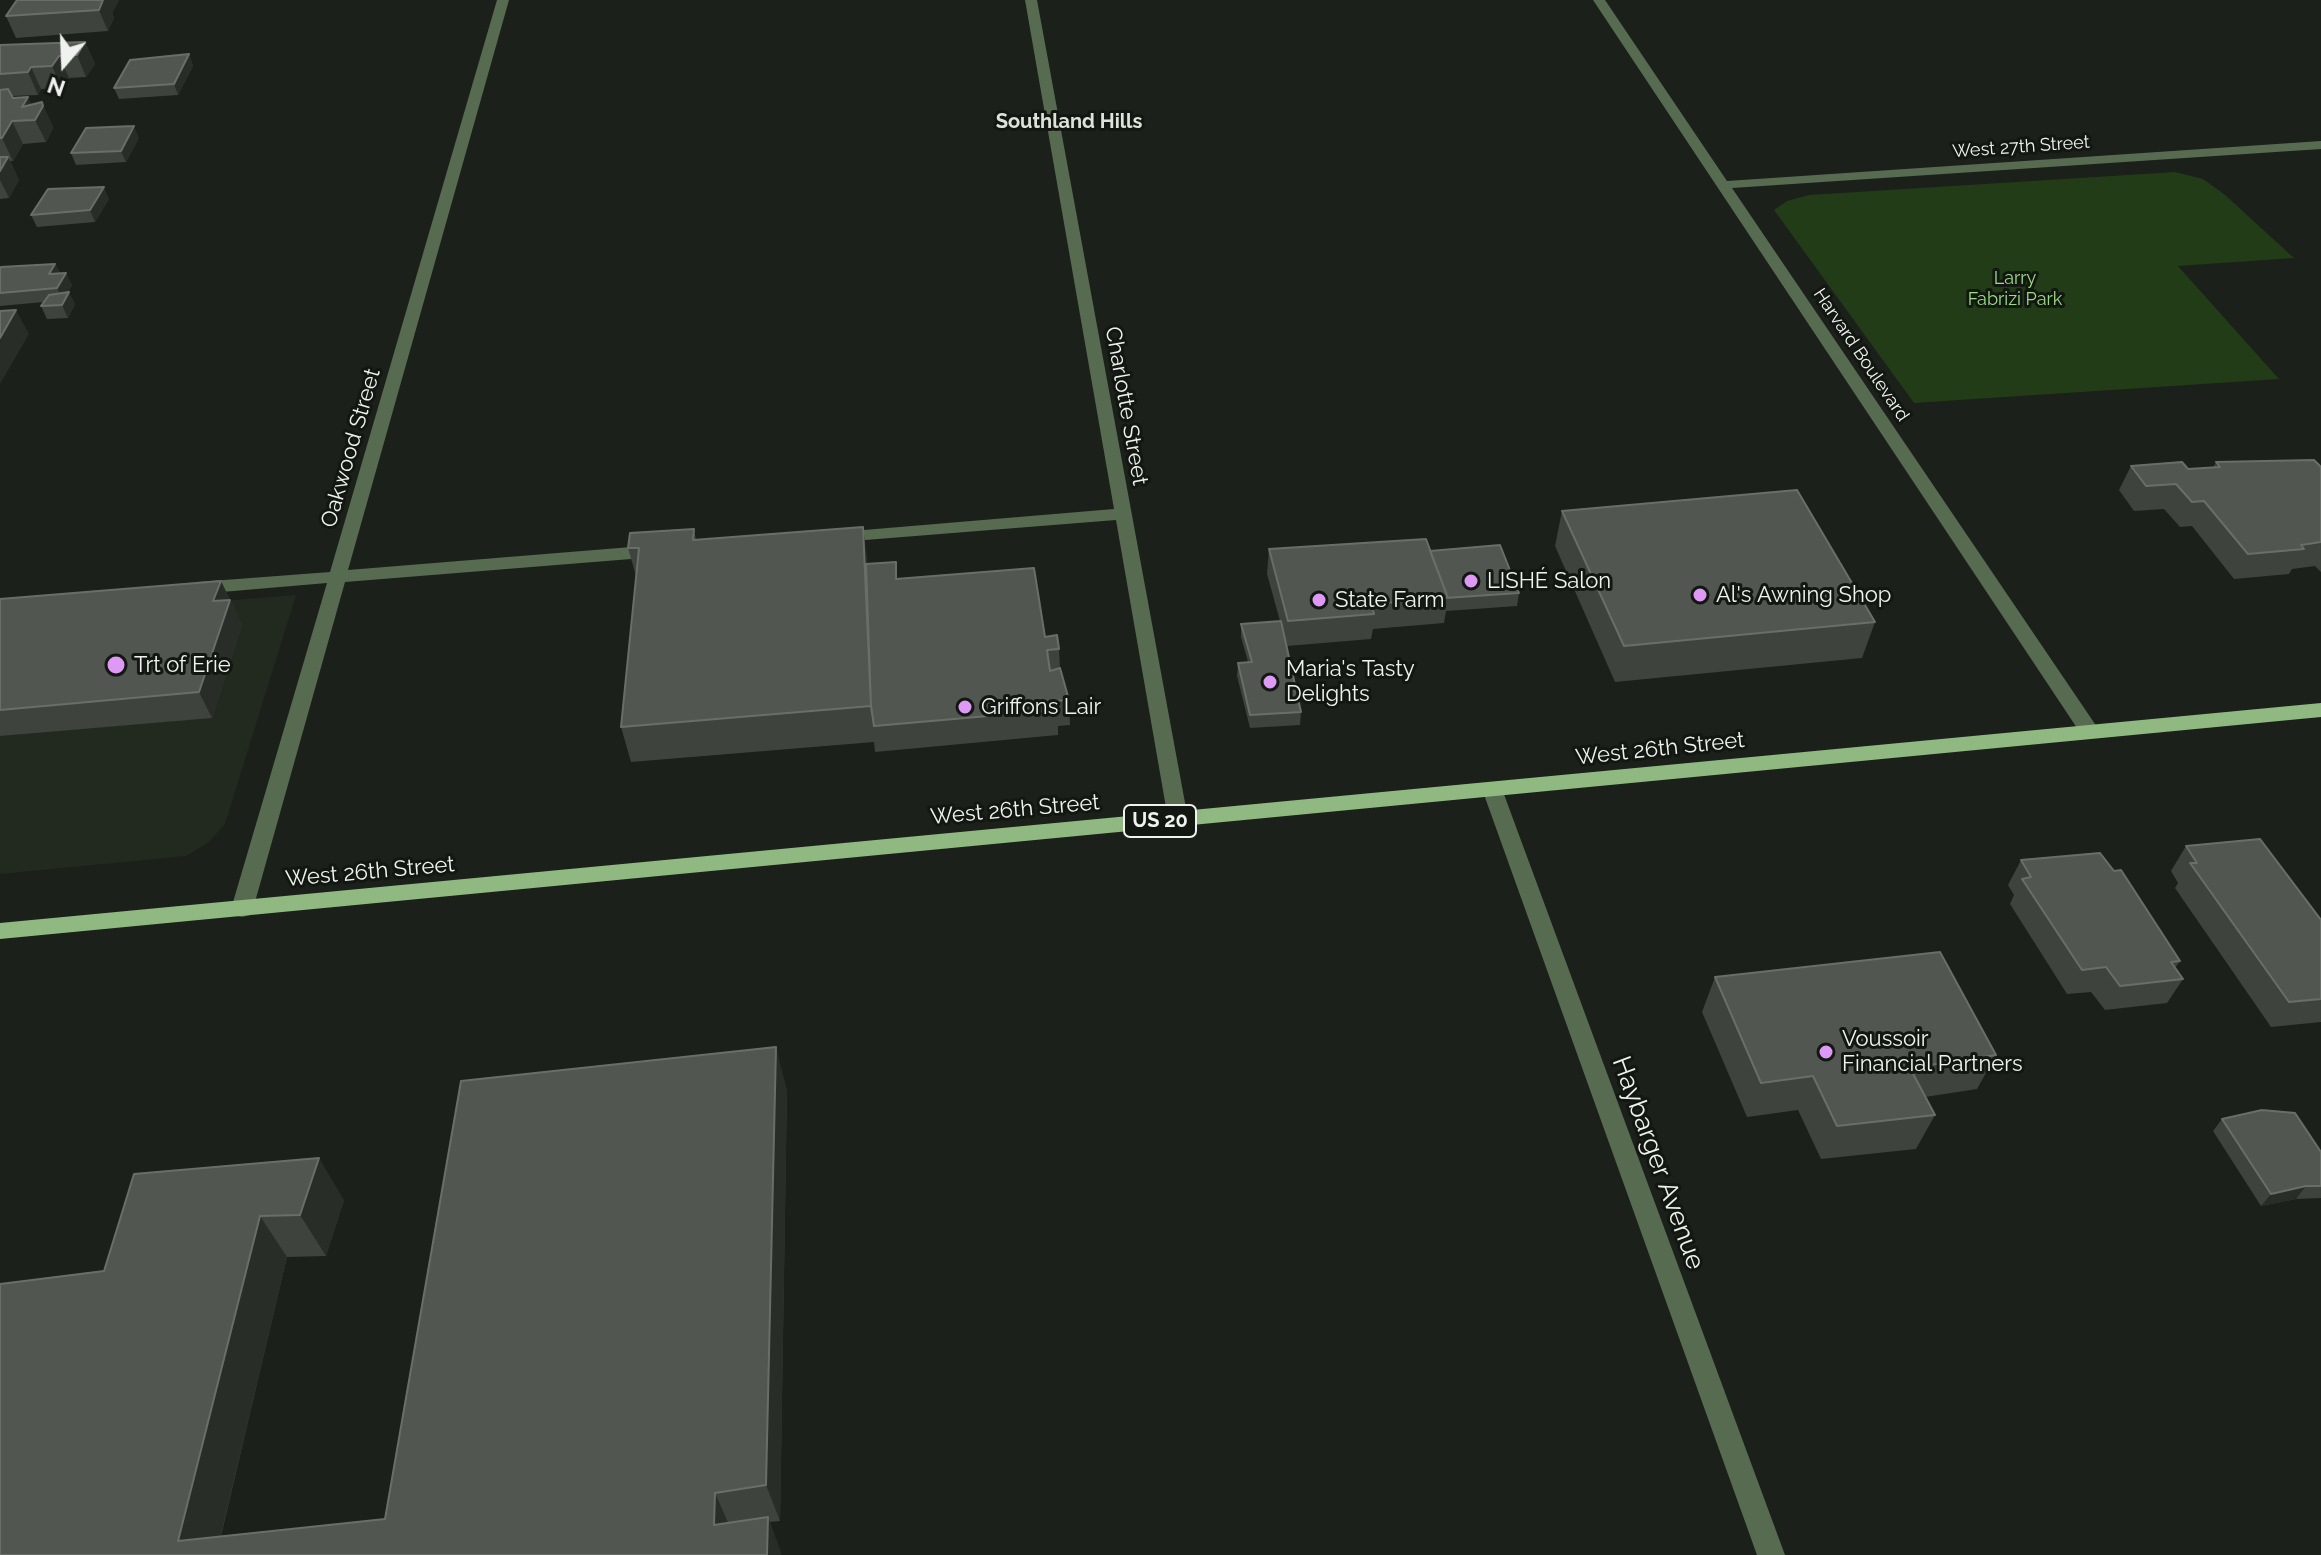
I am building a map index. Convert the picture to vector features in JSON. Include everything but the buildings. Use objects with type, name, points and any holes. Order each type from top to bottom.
[{"type":"main road","name":"West 26th Street","points":[[0,931],[2321,710]]},
{"type":"street","name":"Oakwood Street","points":[[242,909],[503,0]]},
{"type":"street","name":"Charlotte Street","points":[[1031,0],[1178,819]]},
{"type":"street","name":"Harvard Boulevard","points":[[1599,0],[2090,732]]},
{"type":"street","name":"West 27th Street","points":[[1723,185],[2321,145]]},
{"type":"street","points":[[827,538],[1123,514]]},
{"type":"street","points":[[184,589],[670,550]]},
{"type":"street","name":"Haybarger Avenue","points":[[1492,789],[1771,1555]]},
{"type":"shaded area","points":[[296,595],[225,824],[209,842],[186,856],[0,874],[0,619]]},
{"type":"green space","name":"Larry Fabrizi Park","points":[[2175,172],[2203,179],[2224,194],[2294,258],[2178,266],[2279,379],[1914,403],[1774,210],[1787,201],[1809,195]]},
{"type":"place","name":"LISHÉ Salon","points":[[1471,581]]},
{"type":"place","name":"Al's Awning Shop","points":[[1700,595]]},
{"type":"place","name":"State Farm","points":[[1319,600]]},
{"type":"place","name":"Trt of Erie","points":[[116,665]]},
{"type":"place","name":"Maria's Tasty Delights","points":[[1270,682]]},
{"type":"place","name":"Griffons Lair","points":[[965,707]]},
{"type":"place","name":"Voussoir Financial Partners","points":[[1826,1052]]},
{"type":"district","name":"Southland Hills","points":[[1069,122]]}]
